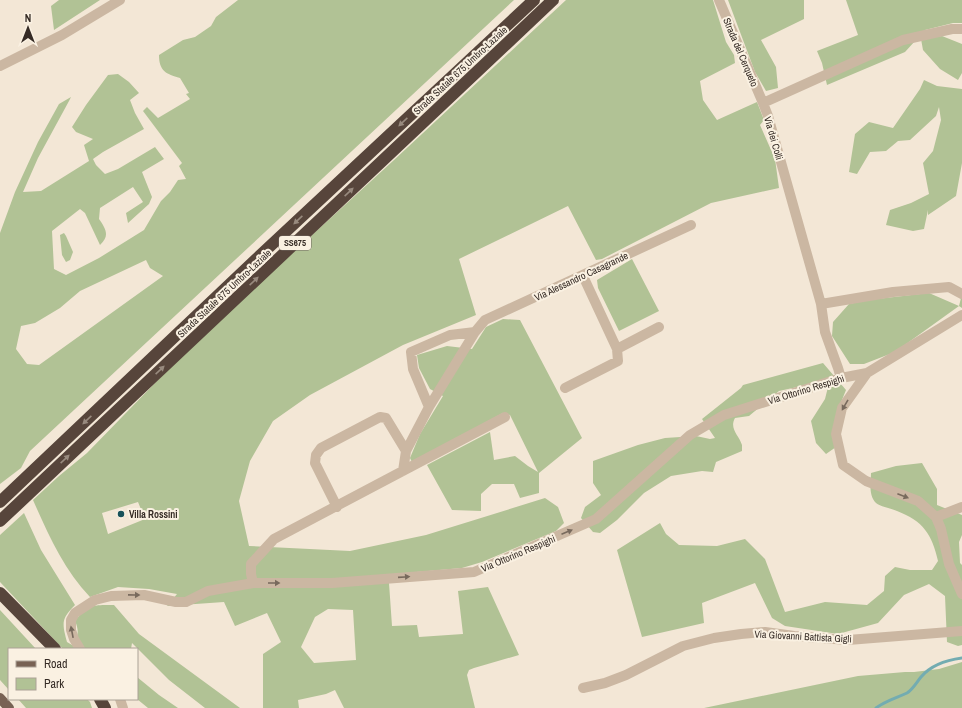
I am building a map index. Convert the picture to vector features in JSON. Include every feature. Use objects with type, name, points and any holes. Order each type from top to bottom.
[{"type":"highway","name":"Strada Statale 675 Umbro-Laziale","points":[[0,502],[6,493],[31,472],[534,0]]},
{"type":"highway","name":"Strada Statale 675 Umbro-Laziale","points":[[0,521],[553,0]]},
{"type":"highway","points":[[0,593],[54,648]]},
{"type":"main road","points":[[0,698],[9,708]]},
{"type":"street","points":[[0,66],[62,35],[120,0]]},
{"type":"street","name":"Strada del Cerqueto","points":[[719,0],[764,103]]},
{"type":"street","name":"Via dei Colli","points":[[841,378],[825,332],[820,304],[764,103],[903,40],[952,29],[962,29]]},
{"type":"street","name":"Via Alessandro Casagrande","points":[[403,471],[406,451],[429,407],[475,332],[485,320],[691,225]]},
{"type":"street","points":[[565,388],[618,361],[617,349],[583,276]]},
{"type":"street","points":[[820,304],[893,292],[949,287],[962,294]]},
{"type":"street","points":[[962,315],[867,374],[842,408],[836,434],[843,465],[866,481],[918,501],[936,517],[941,529],[949,564],[962,594]]},
{"type":"street","points":[[617,349],[659,328]]},
{"type":"street","points":[[429,407],[413,369],[411,352],[450,335],[475,332]]},
{"type":"street","name":"Via Ottorino Respighi","points":[[79,648],[70,630],[71,620],[75,613],[96,600],[111,596],[144,596],[176,602],[186,602],[208,591],[253,583],[332,583],[474,572],[596,519],[690,435],[724,415],[841,378],[867,374]]},
{"type":"street","points":[[337,507],[315,463],[316,455],[321,448],[380,417],[386,418],[393,427],[406,451]]},
{"type":"street","points":[[253,583],[251,564],[274,539],[505,417]]},
{"type":"street","points":[[936,517],[962,507]]},
{"type":"street","name":"Via Giovanni Battista Gigli","points":[[583,688],[605,683],[626,675],[683,646],[734,635],[765,632],[848,640],[962,632]]},
{"type":"green space","points":[[59,0],[100,0],[54,30],[51,6]]},
{"type":"green space","points":[[238,0],[514,0],[30,451],[21,468],[0,484],[0,233],[15,192],[38,142],[59,104],[71,97],[38,158],[23,192],[41,191],[89,161],[84,145],[93,139],[76,132],[72,127],[108,75],[118,74],[129,82],[139,93],[130,100],[144,129],[93,159],[96,165],[105,174],[118,169],[155,147],[164,159],[142,172],[152,197],[149,204],[128,223],[126,213],[143,202],[133,187],[100,208],[99,219],[104,226],[106,235],[105,239],[100,245],[85,213],[80,209],[52,231],[54,269],[66,275],[99,258],[144,230],[161,201],[170,192],[178,180],[186,179],[179,166],[182,163],[143,111],[147,107],[158,118],[190,99],[186,94],[189,93],[180,78],[164,71],[160,65],[159,55],[183,40],[195,37],[211,26],[216,17]],"holes":[[[146,260],[150,268],[163,276],[39,365],[27,364],[16,349],[21,326],[35,323],[60,308],[80,291]]]},
{"type":"green space","points":[[566,0],[713,0],[726,42],[734,55],[735,63],[700,81],[703,100],[717,120],[757,102],[764,120],[760,125],[775,159],[779,188],[711,203],[602,259],[596,260],[568,206],[459,259],[476,315],[403,345],[310,395],[273,421],[250,461],[239,501],[249,546],[350,551],[426,535],[545,498],[558,507],[564,523],[556,531],[482,562],[462,568],[394,574],[389,583],[392,626],[417,625],[419,637],[463,634],[458,591],[488,587],[519,655],[469,670],[467,675],[475,708],[344,708],[335,690],[326,694],[298,700],[299,708],[263,708],[263,654],[281,642],[267,613],[235,626],[224,602],[167,606],[177,594],[149,589],[118,587],[90,597],[64,563],[33,500],[87,453],[192,345]],"holes":[[[138,502],[145,519],[108,534],[102,513]],[[328,609],[353,610],[356,660],[314,663],[301,647],[315,617]]]},
{"type":"green space","points":[[728,0],[804,0],[804,19],[761,40],[776,67],[778,88],[766,91],[755,72]]},
{"type":"green space","points":[[846,0],[962,0],[962,23],[953,23],[925,30],[905,52],[827,85],[822,63],[817,51],[858,35]]},
{"type":"green space","points":[[942,36],[962,44],[962,73],[958,80],[940,69],[923,50],[921,39]]},
{"type":"green space","points":[[924,80],[937,86],[962,89],[962,163],[956,196],[928,215],[928,210],[924,229],[913,231],[886,225],[890,210],[911,203],[929,194],[923,163],[933,151],[941,120],[939,107],[936,116],[910,140],[898,141],[886,151],[870,152],[857,174],[849,172],[855,134],[869,122],[893,128],[920,89]]},
{"type":"green space","points":[[64,233],[73,252],[70,260],[66,262],[62,255],[60,235]]},
{"type":"green space","points":[[632,259],[659,311],[619,331],[598,288],[597,280]]},
{"type":"green space","points":[[929,293],[959,306],[895,352],[864,364],[850,364],[832,336],[833,322],[849,304],[868,300]]},
{"type":"green space","points":[[962,294],[962,308],[959,306]]},
{"type":"green space","points":[[503,319],[520,320],[582,438],[539,473],[539,493],[520,498],[514,484],[492,484],[481,494],[481,511],[452,510],[427,465],[490,432],[494,460],[515,456],[538,472],[510,415],[503,413],[412,462],[410,458],[420,434],[443,396],[430,389],[419,368],[417,355],[447,346],[472,349],[486,327]]},
{"type":"green space","points":[[823,363],[846,390],[837,412],[836,447],[826,454],[816,443],[811,421],[825,399],[828,387],[811,384],[779,391],[749,416],[735,418],[733,425],[735,432],[741,441],[742,451],[716,462],[713,472],[702,471],[671,476],[644,493],[617,520],[600,533],[593,532],[581,518],[585,507],[601,495],[593,483],[593,461],[638,445],[665,438],[696,436],[710,439],[715,438],[702,419],[743,385]]},
{"type":"green space","points":[[922,463],[937,489],[937,505],[962,515],[962,535],[959,542],[960,563],[962,565],[962,645],[958,646],[947,642],[945,596],[929,584],[904,595],[878,623],[838,634],[785,626],[772,618],[755,583],[702,603],[704,623],[642,637],[617,550],[660,523],[666,534],[679,545],[717,546],[745,539],[765,559],[785,612],[825,602],[867,605],[884,591],[885,576],[895,567],[910,570],[932,570],[938,561],[933,543],[925,530],[914,519],[876,503],[873,500],[870,488],[871,473],[896,466]]},
{"type":"green space","points":[[24,513],[41,550],[75,605],[67,614],[64,622],[67,642],[72,645],[76,639],[78,630],[75,621],[84,611],[88,608],[101,605],[114,605],[139,634],[240,708],[205,708],[169,680],[132,643],[131,648],[62,648],[0,582],[0,535]]},
{"type":"green space","points":[[0,610],[35,648],[8,648],[8,689],[0,680]]},
{"type":"green space","points":[[962,662],[962,708],[704,708],[858,676],[939,669]]},
{"type":"green space","points":[[138,678],[178,708],[148,708],[138,700]]},
{"type":"green space","points":[[19,700],[88,700],[92,708],[26,708]]},
{"type":"waterway","points":[[876,708],[887,701],[907,693],[913,688],[921,677],[934,666],[962,658]]},
{"type":"place","name":"Villa Rossini","points":[[121,514]]}]
